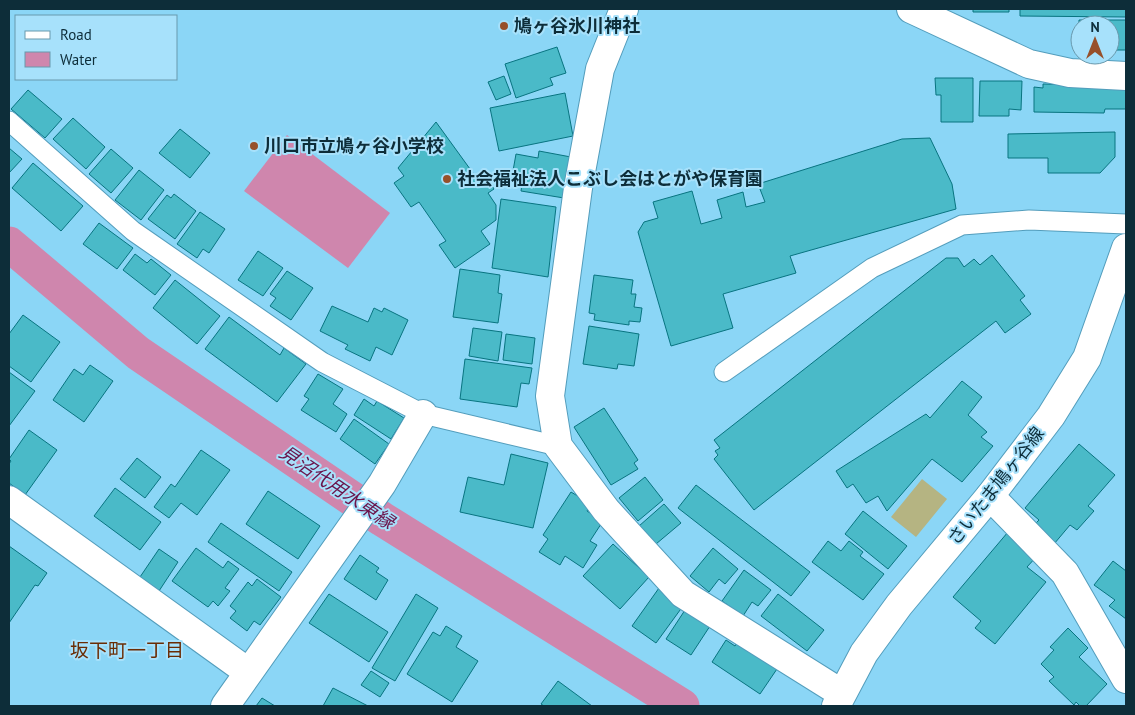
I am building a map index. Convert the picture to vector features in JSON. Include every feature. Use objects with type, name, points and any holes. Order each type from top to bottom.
[{"type":"street","points":[[624,9],[600,69],[578,188],[550,396],[558,446],[606,510],[683,594],[839,700]]},
{"type":"street","points":[[911,9],[1029,64],[1070,73],[1126,76]]},
{"type":"street","name":"さいたま鳩ヶ谷線","points":[[839,700],[864,653],[899,605],[990,496],[1051,416],[1088,358],[1126,248]]},
{"type":"street","points":[[225,706],[382,484],[423,414]]},
{"type":"street","points":[[990,496],[1064,573],[1126,679]]},
{"type":"street","points":[[9,500],[248,672]]},
{"type":"lane","points":[[9,121],[133,231],[322,362],[423,414],[558,446]]},
{"type":"lane","points":[[724,372],[872,268],[962,225],[1029,220],[1126,224]]},
{"type":"shaded area","points":[[922,479],[947,499],[916,537],[891,517]]},
{"type":"water","points":[[287,135],[390,213],[348,268],[244,191]]},
{"type":"building","points":[[973,9],[1009,9],[1009,12],[973,12]]},
{"type":"building","points":[[1020,9],[1126,9],[1126,17],[1120,17],[1120,15],[1020,16]]},
{"type":"building","points":[[1120,20],[1126,20],[1126,50],[1120,50]]},
{"type":"building","points":[[557,47],[566,73],[550,78],[553,85],[516,98],[505,64]]},
{"type":"building","points":[[504,76],[511,94],[496,100],[488,82]]},
{"type":"building","points":[[935,78],[973,78],[973,122],[941,122],[941,95],[936,95]]},
{"type":"building","points":[[980,81],[1022,81],[1021,110],[1009,109],[1009,116],[979,116]]},
{"type":"building","points":[[1043,84],[1126,86],[1126,109],[1105,109],[1104,113],[1034,112],[1034,87],[1043,88]]},
{"type":"building","points":[[28,90],[62,119],[45,138],[11,109]]},
{"type":"building","points":[[565,93],[573,136],[499,151],[490,108]]},
{"type":"building","points":[[73,118],[105,147],[86,169],[53,139]]},
{"type":"building","points":[[436,122],[478,180],[485,175],[494,189],[488,193],[496,205],[496,220],[481,231],[490,244],[455,268],[439,245],[446,241],[419,202],[411,207],[394,183],[404,176],[398,168]]},
{"type":"building","points":[[180,129],[210,153],[190,178],[159,153]]},
{"type":"building","points":[[1115,132],[1115,157],[1100,173],[1048,173],[1048,158],[1008,158],[1008,134]]},
{"type":"building","points":[[930,138],[952,184],[956,209],[790,256],[796,273],[723,294],[733,328],[671,346],[638,232],[644,222],[658,218],[653,202],[692,191],[701,224],[722,218],[717,200],[743,192],[746,207],[765,202],[758,184],[902,139]]},
{"type":"building","points":[[9,148],[22,159],[9,173]]},
{"type":"building","points":[[111,149],[133,168],[111,193],[89,174]]},
{"type":"building","points":[[539,151],[571,157],[564,198],[521,191],[522,184],[511,182],[516,154],[538,158]]},
{"type":"building","points":[[33,163],[83,206],[61,231],[12,188]]},
{"type":"building","points":[[139,170],[164,190],[141,220],[115,200]]},
{"type":"building","points":[[174,194],[196,211],[175,239],[148,219],[167,195],[171,198]]},
{"type":"building","points":[[501,199],[556,207],[548,277],[492,268]]},
{"type":"building","points":[[200,212],[225,229],[209,253],[203,249],[197,258],[177,244]]},
{"type":"building","points":[[99,223],[133,248],[117,269],[83,244]]},
{"type":"building","points":[[258,251],[283,268],[263,296],[238,280]]},
{"type":"building","points":[[135,254],[147,263],[151,259],[171,275],[155,295],[123,270]]},
{"type":"building","points":[[992,255],[1025,296],[1020,300],[1031,314],[1005,333],[996,321],[754,510],[714,459],[718,455],[715,451],[720,448],[714,440],[946,258],[958,258],[964,267],[974,259],[980,265]]},
{"type":"building","points":[[460,269],[500,275],[498,293],[502,294],[498,323],[453,317]]},
{"type":"building","points":[[287,271],[313,288],[291,320],[270,306],[276,298],[270,294]]},
{"type":"building","points":[[594,275],[633,280],[631,294],[636,294],[634,307],[642,308],[640,322],[629,321],[629,325],[594,320],[595,314],[589,313]]},
{"type":"building","points":[[175,280],[220,316],[197,344],[153,308]]},
{"type":"building","points":[[332,306],[368,322],[374,308],[382,312],[384,308],[408,320],[392,355],[376,347],[370,361],[345,349],[348,345],[320,331]]},
{"type":"building","points":[[23,315],[60,342],[31,382],[9,366],[9,334]]},
{"type":"building","points":[[229,317],[280,355],[284,348],[306,364],[277,402],[205,349]]},
{"type":"building","points":[[589,326],[639,334],[634,366],[618,364],[617,369],[583,364]]},
{"type":"building","points":[[473,328],[502,332],[498,361],[469,356]]},
{"type":"building","points":[[506,334],[535,338],[532,364],[503,360]]},
{"type":"building","points":[[465,359],[532,368],[529,384],[521,383],[517,407],[460,399]]},
{"type":"building","points":[[90,365],[113,381],[84,422],[53,400],[74,369],[83,375]]},
{"type":"building","points":[[9,372],[35,391],[9,426]]},
{"type":"building","points":[[318,374],[343,389],[333,404],[347,414],[336,432],[301,410],[309,399],[304,396]]},
{"type":"building","points":[[962,381],[982,397],[968,415],[987,432],[981,437],[993,446],[962,482],[932,459],[887,511],[878,496],[866,503],[853,484],[847,488],[836,471],[926,414],[930,418]]},
{"type":"building","points":[[364,399],[374,406],[377,401],[404,418],[391,439],[354,415]]},
{"type":"building","points":[[604,408],[638,460],[634,463],[638,469],[611,485],[574,427]]},
{"type":"building","points":[[354,419],[389,444],[375,464],[340,439]]},
{"type":"building","points":[[29,430],[57,450],[25,495],[9,483],[9,464],[11,461],[9,459]]},
{"type":"building","points":[[1079,444],[1115,475],[1088,506],[1094,511],[1077,530],[1070,525],[1054,544],[1033,526],[1039,520],[1025,508]]},
{"type":"building","points":[[201,450],[230,470],[197,515],[181,503],[169,518],[154,507],[171,484],[175,487]]},
{"type":"building","points":[[511,454],[548,463],[533,528],[460,512],[468,477],[504,485]]},
{"type":"building","points":[[137,458],[161,477],[145,498],[120,479]]},
{"type":"building","points":[[645,477],[663,500],[638,521],[619,498]]},
{"type":"building","points":[[696,485],[810,572],[791,596],[678,508]]},
{"type":"building","points":[[115,488],[161,522],[140,550],[94,516]]},
{"type":"building","points":[[268,491],[320,526],[298,559],[246,524]]},
{"type":"building","points":[[571,492],[591,504],[587,511],[603,521],[590,541],[597,545],[583,568],[565,556],[560,565],[539,552],[548,539],[543,535]]},
{"type":"building","points":[[664,504],[681,523],[656,544],[639,526]]},
{"type":"building","points":[[863,511],[907,546],[888,569],[845,534]]},
{"type":"building","points":[[221,523],[292,572],[279,591],[208,542]]},
{"type":"building","points":[[1008,532],[1037,556],[1027,567],[1046,582],[995,644],[975,628],[981,621],[953,597]]},
{"type":"building","points":[[828,541],[841,551],[849,541],[863,552],[860,556],[884,574],[863,600],[812,562]]},
{"type":"building","points":[[613,544],[649,577],[620,609],[583,576]]},
{"type":"building","points":[[9,546],[47,573],[38,586],[35,585],[9,623]]},
{"type":"building","points":[[196,548],[223,568],[228,561],[239,569],[225,588],[230,591],[218,606],[213,601],[208,607],[172,581]]},
{"type":"building","points":[[713,548],[738,569],[725,584],[719,579],[709,592],[690,576]]},
{"type":"building","points":[[159,549],[178,562],[159,591],[140,577]]},
{"type":"building","points":[[360,555],[379,568],[376,572],[388,580],[376,600],[344,579]]},
{"type":"building","points":[[1113,561],[1126,571],[1126,619],[1109,606],[1115,600],[1094,585]]},
{"type":"building","points":[[744,570],[771,590],[758,606],[752,602],[743,616],[722,601]]},
{"type":"building","points":[[257,579],[281,597],[260,625],[254,621],[247,631],[230,618],[236,611],[230,606],[248,582],[252,586]]},
{"type":"building","points":[[659,588],[683,606],[656,643],[632,626]]},
{"type":"building","points":[[329,594],[388,632],[369,662],[309,623]]},
{"type":"building","points":[[416,594],[438,608],[395,681],[372,668]]},
{"type":"building","points":[[778,594],[824,630],[807,651],[761,616]]},
{"type":"building","points":[[685,610],[710,626],[691,655],[666,639]]},
{"type":"building","points":[[446,626],[462,636],[456,647],[478,661],[452,702],[407,674],[433,632],[440,636]]},
{"type":"building","points":[[1068,628],[1088,648],[1079,657],[1107,684],[1086,706],[1080,706],[1076,702],[1074,705],[1049,681],[1054,677],[1041,664],[1054,650],[1050,647]]},
{"type":"building","points":[[739,639],[779,666],[760,694],[712,662],[726,640],[735,646]]},
{"type":"building","points":[[371,671],[389,683],[380,697],[361,685]]},
{"type":"building","points":[[558,681],[592,706],[544,706],[541,704]]},
{"type":"building","points":[[333,688],[368,706],[323,706]]},
{"type":"building","points":[[262,698],[275,706],[256,706]]},
{"type":"waterway","name":"見沼代用水東縁","points":[[9,244],[138,353],[382,519],[682,706]]},
{"type":"place","name":"鳩ヶ谷氷川神社","points":[[504,26]]},
{"type":"place","name":"川口市立鳩ヶ谷小学校","points":[[254,146]]},
{"type":"place","name":"社会福祉法人こぶし会はとがや保育園","points":[[447,179]]},
{"type":"district","name":"坂下町一丁目","points":[[127,650]]}]
